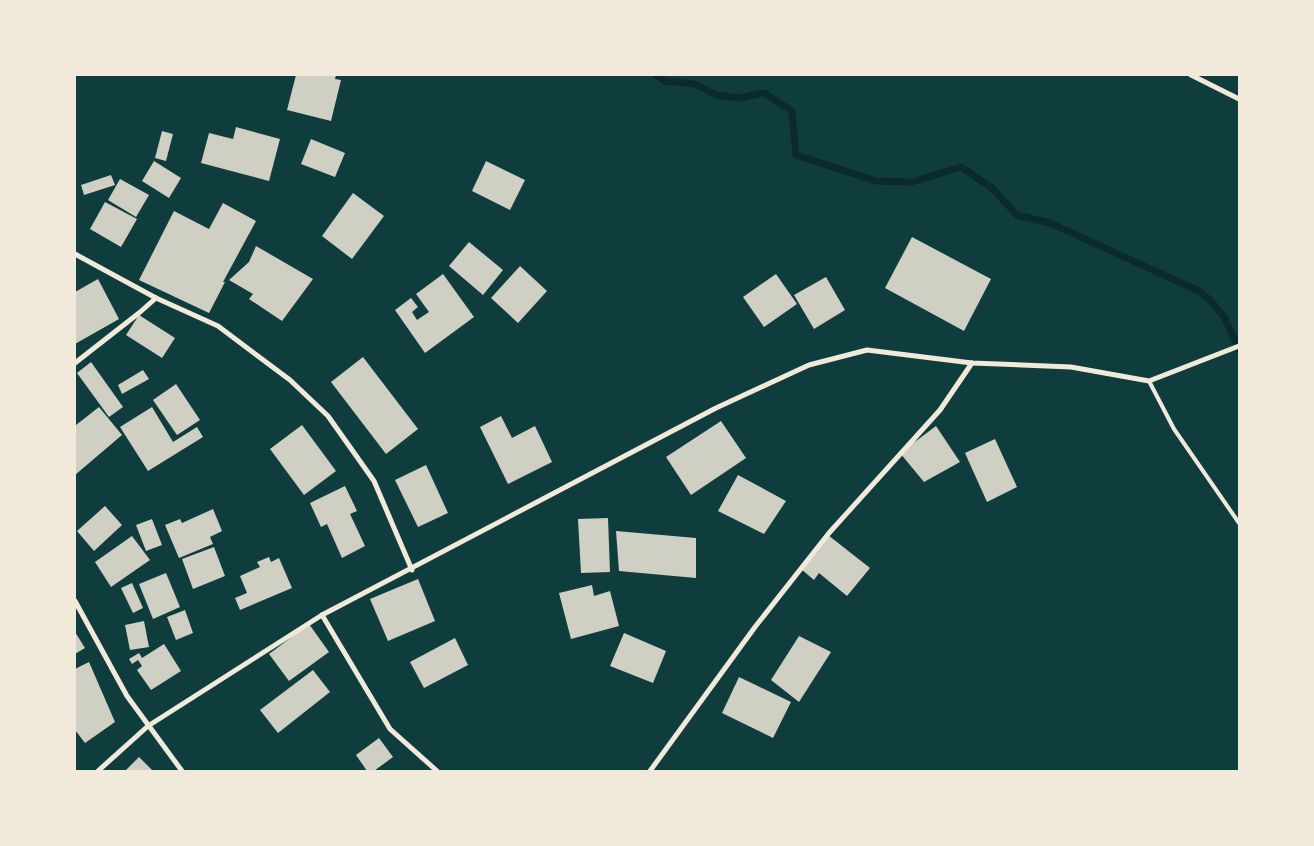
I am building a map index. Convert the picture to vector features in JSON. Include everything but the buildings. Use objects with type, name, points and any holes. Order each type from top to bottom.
[{"type":"street","points":[[1191,75],[1239,99]]},
{"type":"street","points":[[75,254],[156,298],[218,326],[290,380],[328,416],[374,481],[412,570]]},
{"type":"street","points":[[75,363],[139,314],[156,298]]},
{"type":"street","points":[[98,771],[148,726],[322,615],[412,570],[716,408],[810,366],[867,350],[972,363],[1071,367],[1149,381],[1239,346]]},
{"type":"street","points":[[650,771],[779,596],[828,533],[940,410],[972,363]]},
{"type":"street","points":[[75,601],[128,696],[182,771]]},
{"type":"street","points":[[322,615],[390,729],[437,771]]},
{"type":"lane","points":[[1149,381],[1174,429],[1239,523]]},
{"type":"waterway","points":[[656,75],[665,81],[695,84],[716,95],[740,98],[764,93],[792,111],[796,155],[876,181],[912,182],[961,167],[992,188],[1017,215],[1050,223],[1199,291],[1211,301],[1224,317],[1239,349]]}]
